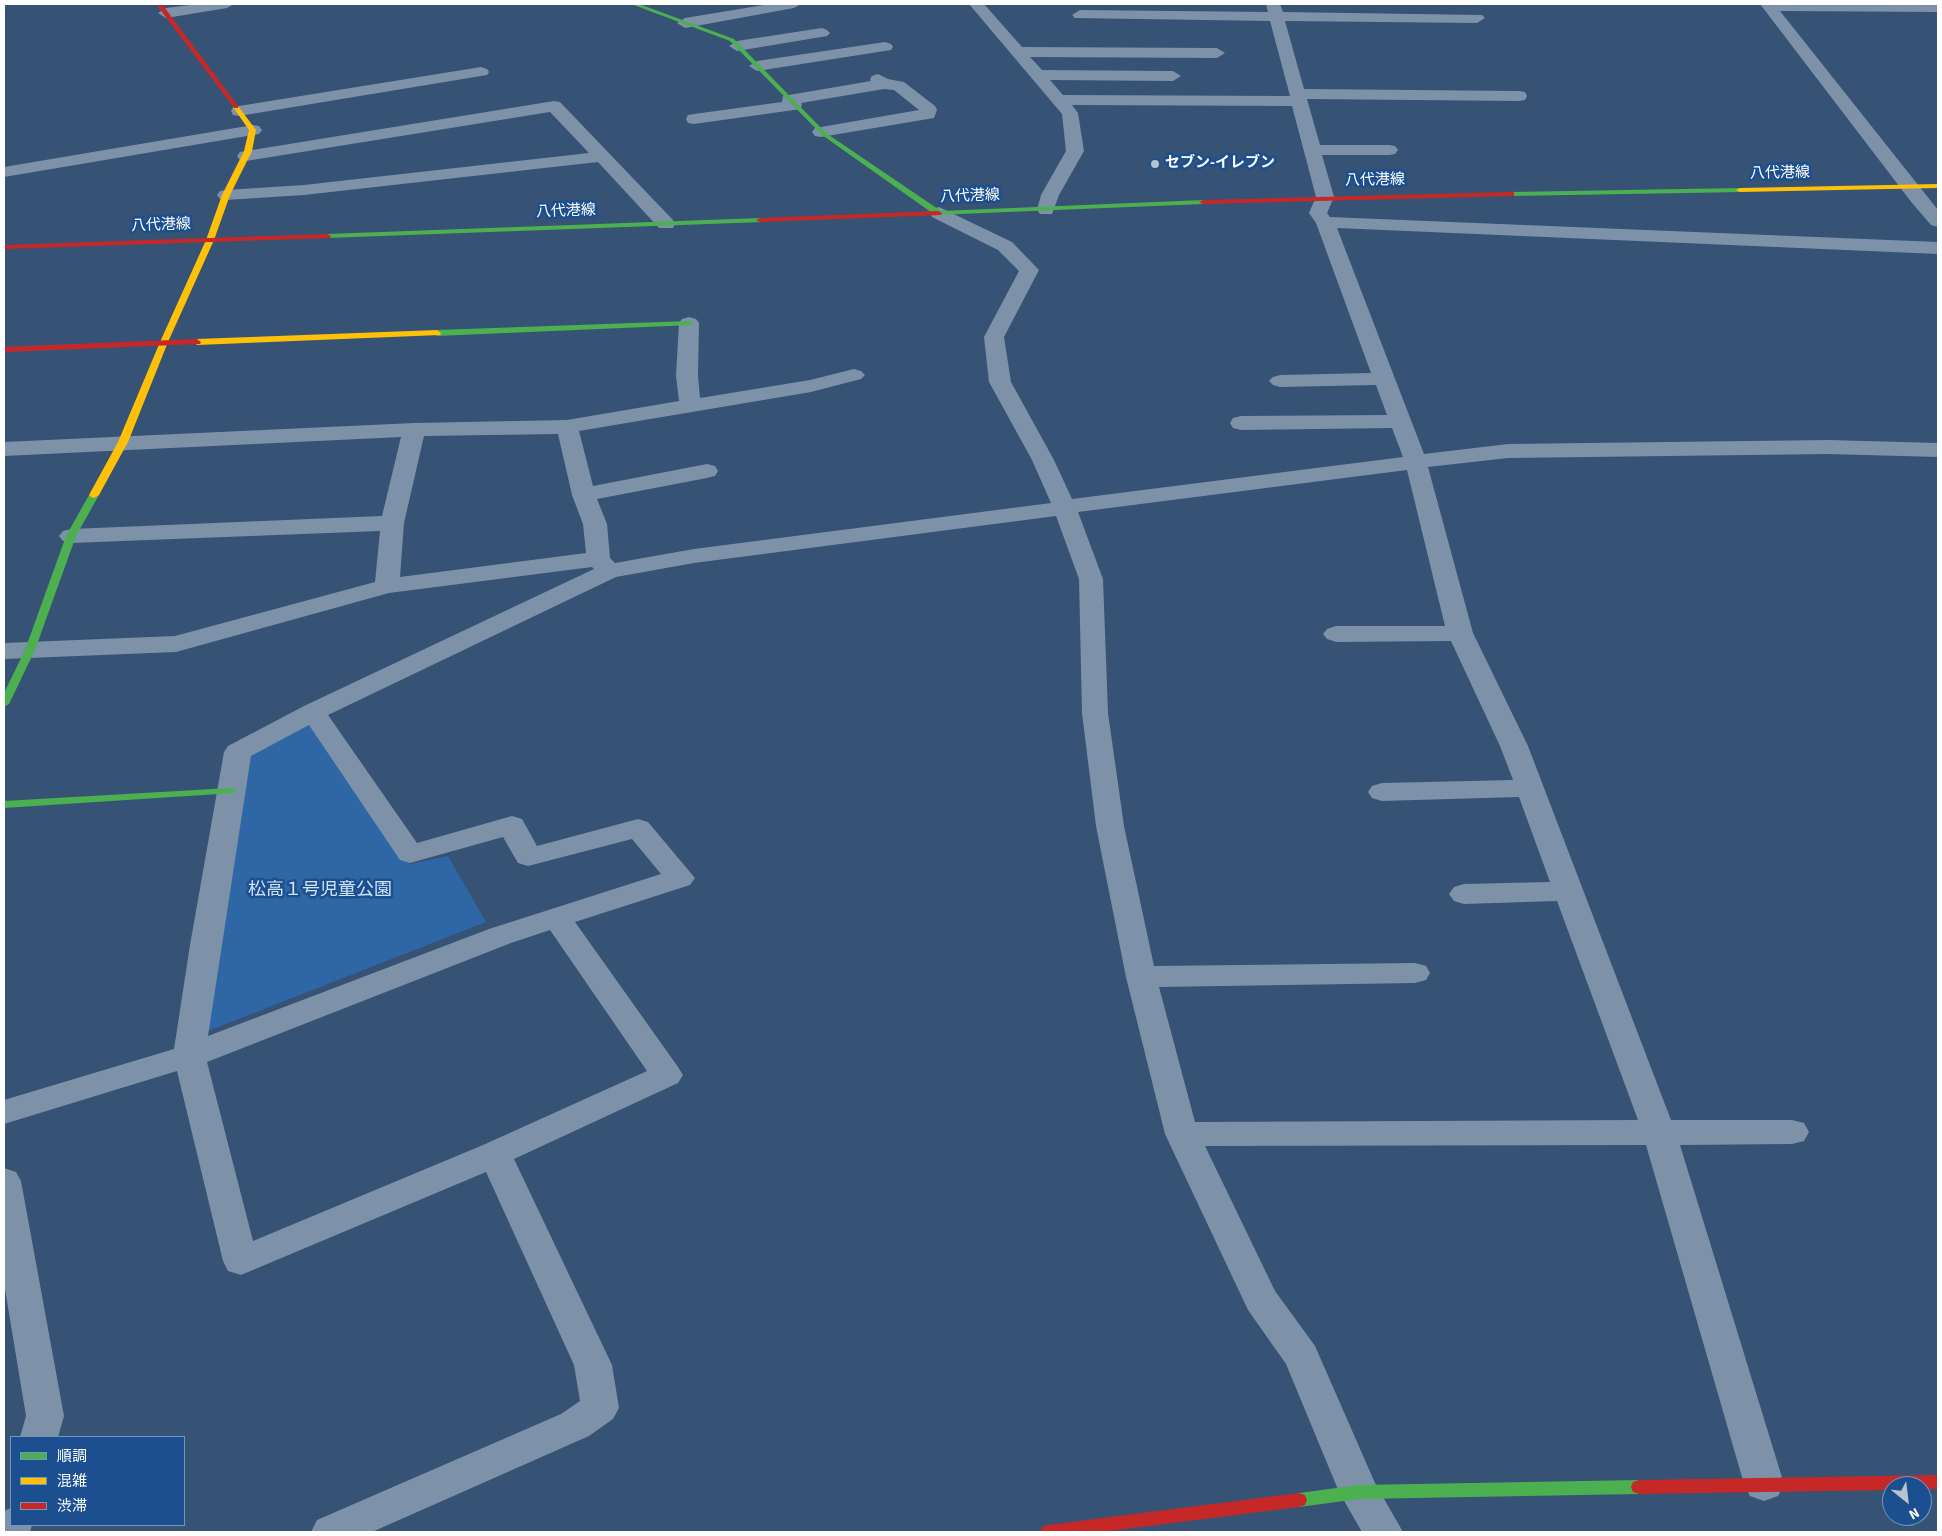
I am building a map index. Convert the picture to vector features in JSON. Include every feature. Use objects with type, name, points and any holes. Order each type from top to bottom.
[{"type":"street","points":[[163,8],[227,4]]},
{"type":"street","points":[[634,4],[732,40],[821,132],[938,220],[977,226],[1005,246],[1028,270],[994,337],[1000,382],[1043,460],[1065,509],[1091,579],[1095,713],[1110,826],[1141,977],[1182,1134],[1260,1300],[1302,1357],[1359,1492],[1383,1532]]},
{"type":"street","points":[[685,23],[794,4]]},
{"type":"street","points":[[976,4],[1070,113],[1075,151],[1050,195],[1046,210]]},
{"type":"street","points":[[1768,5],[1938,7]]},
{"type":"street","points":[[1768,5],[1914,196],[1938,221]]},
{"type":"street","points":[[4,704],[30,650],[71,536],[123,442],[164,342],[210,240],[226,195],[246,156],[252,130],[163,8]]},
{"type":"street","points":[[1274,10],[1312,150],[1319,211],[1416,463],[1460,633],[1514,746],[1660,1132],[1764,1484]]},
{"type":"street","points":[[1080,15],[1274,10],[1477,18]]},
{"type":"street","points":[[737,46],[822,33]]},
{"type":"street","points":[[757,66],[885,47]]},
{"type":"street","points":[[1018,52],[1217,53]]},
{"type":"street","points":[[239,111],[481,72]]},
{"type":"street","points":[[1038,75],[1173,76]]},
{"type":"street","points":[[694,119],[792,102],[881,82],[898,85],[929,110],[934,118],[821,132]]},
{"type":"street","points":[[1059,100],[1519,96]]},
{"type":"street","points":[[246,156],[554,106],[666,224]]},
{"type":"street","points":[[4,172],[252,130]]},
{"type":"street","points":[[1312,150],[1389,150]]},
{"type":"street","points":[[226,195],[304,190],[600,156]]},
{"type":"street","name":"八代港線","points":[[1319,211],[1914,196],[1938,186]]},
{"type":"street","name":"八代港線","points":[[4,247],[666,224],[938,220],[1046,210],[1358,212]]},
{"type":"street","points":[[1319,211],[1938,248]]},
{"type":"street","name":"八代港線","points":[[4,258],[472,243]]},
{"type":"street","points":[[4,350],[164,342],[689,323],[687,376],[690,406]]},
{"type":"street","points":[[4,449],[414,430],[567,427],[811,386],[854,375]]},
{"type":"street","points":[[1280,381],[1384,379]]},
{"type":"street","points":[[1241,423],[1401,421]]},
{"type":"street","points":[[567,427],[584,494],[595,524],[603,565]]},
{"type":"street","points":[[387,586],[392,523],[414,430]]},
{"type":"street","points":[[4,651],[176,644],[387,586],[694,556],[1065,509],[1147,495],[1508,451],[1829,447],[1938,450]]},
{"type":"street","points":[[584,494],[708,471]]},
{"type":"street","points":[[71,536],[392,523]]},
{"type":"street","points":[[557,918],[667,1075],[495,1154],[242,1261],[189,1056],[230,791],[238,752],[603,565]]},
{"type":"street","points":[[1336,634],[1460,633]]},
{"type":"street","points":[[4,1112],[189,1056],[500,936],[680,878],[638,828],[528,857],[512,825],[410,854],[314,712]]},
{"type":"street","points":[[1382,792],[1530,788]]},
{"type":"street","points":[[4,805],[230,791]]},
{"type":"street","points":[[1464,894],[1569,891]]},
{"type":"street","points":[[1141,977],[1416,973]]},
{"type":"street","points":[[1182,1134],[1792,1132]]},
{"type":"street","points":[[331,1532],[575,1425],[600,1408],[593,1365],[495,1154]]},
{"type":"street","points":[[4,1181],[45,1416],[39,1436]]},
{"type":"street","points":[[1048,1532],[1359,1492],[1938,1482]]},
{"type":"green space","name":"松高１号児童公園","points":[[312,723],[410,864],[448,856],[486,922],[208,1031],[251,755]]},
{"type":"traffic: fast","points":[[634,4],[732,40],[824,134],[939,213]]},
{"type":"traffic: fast","points":[[1511,194],[1740,190]]},
{"type":"traffic: fast","points":[[938,213],[1203,202]]},
{"type":"traffic: fast","points":[[327,236],[760,220]]},
{"type":"traffic: fast","points":[[437,333],[689,323]]},
{"type":"traffic: fast","points":[[4,704],[30,650],[71,536],[94,495]]},
{"type":"traffic: fast","points":[[4,805],[230,791]]},
{"type":"traffic: fast","points":[[1299,1500],[1359,1492],[1639,1487]]},
{"type":"traffic: slow","points":[[94,495],[123,442],[164,342],[210,240],[226,195],[248,151],[253,130],[236,107]]},
{"type":"traffic: slow","points":[[1740,190],[1938,186]]},
{"type":"traffic: slow","points":[[197,342],[437,333]]},
{"type":"traffic: jam","points":[[159,4],[236,107]]},
{"type":"traffic: jam","points":[[1203,202],[1511,194]]},
{"type":"traffic: jam","points":[[760,220],[938,213]]},
{"type":"traffic: jam","points":[[4,247],[327,236]]},
{"type":"traffic: jam","points":[[4,350],[197,342]]},
{"type":"traffic: jam","points":[[1639,1487],[1938,1482]]},
{"type":"traffic: jam","points":[[1048,1532],[1299,1500]]},
{"type":"place","name":"セブン-イレブン","points":[[1155,164]]}]
